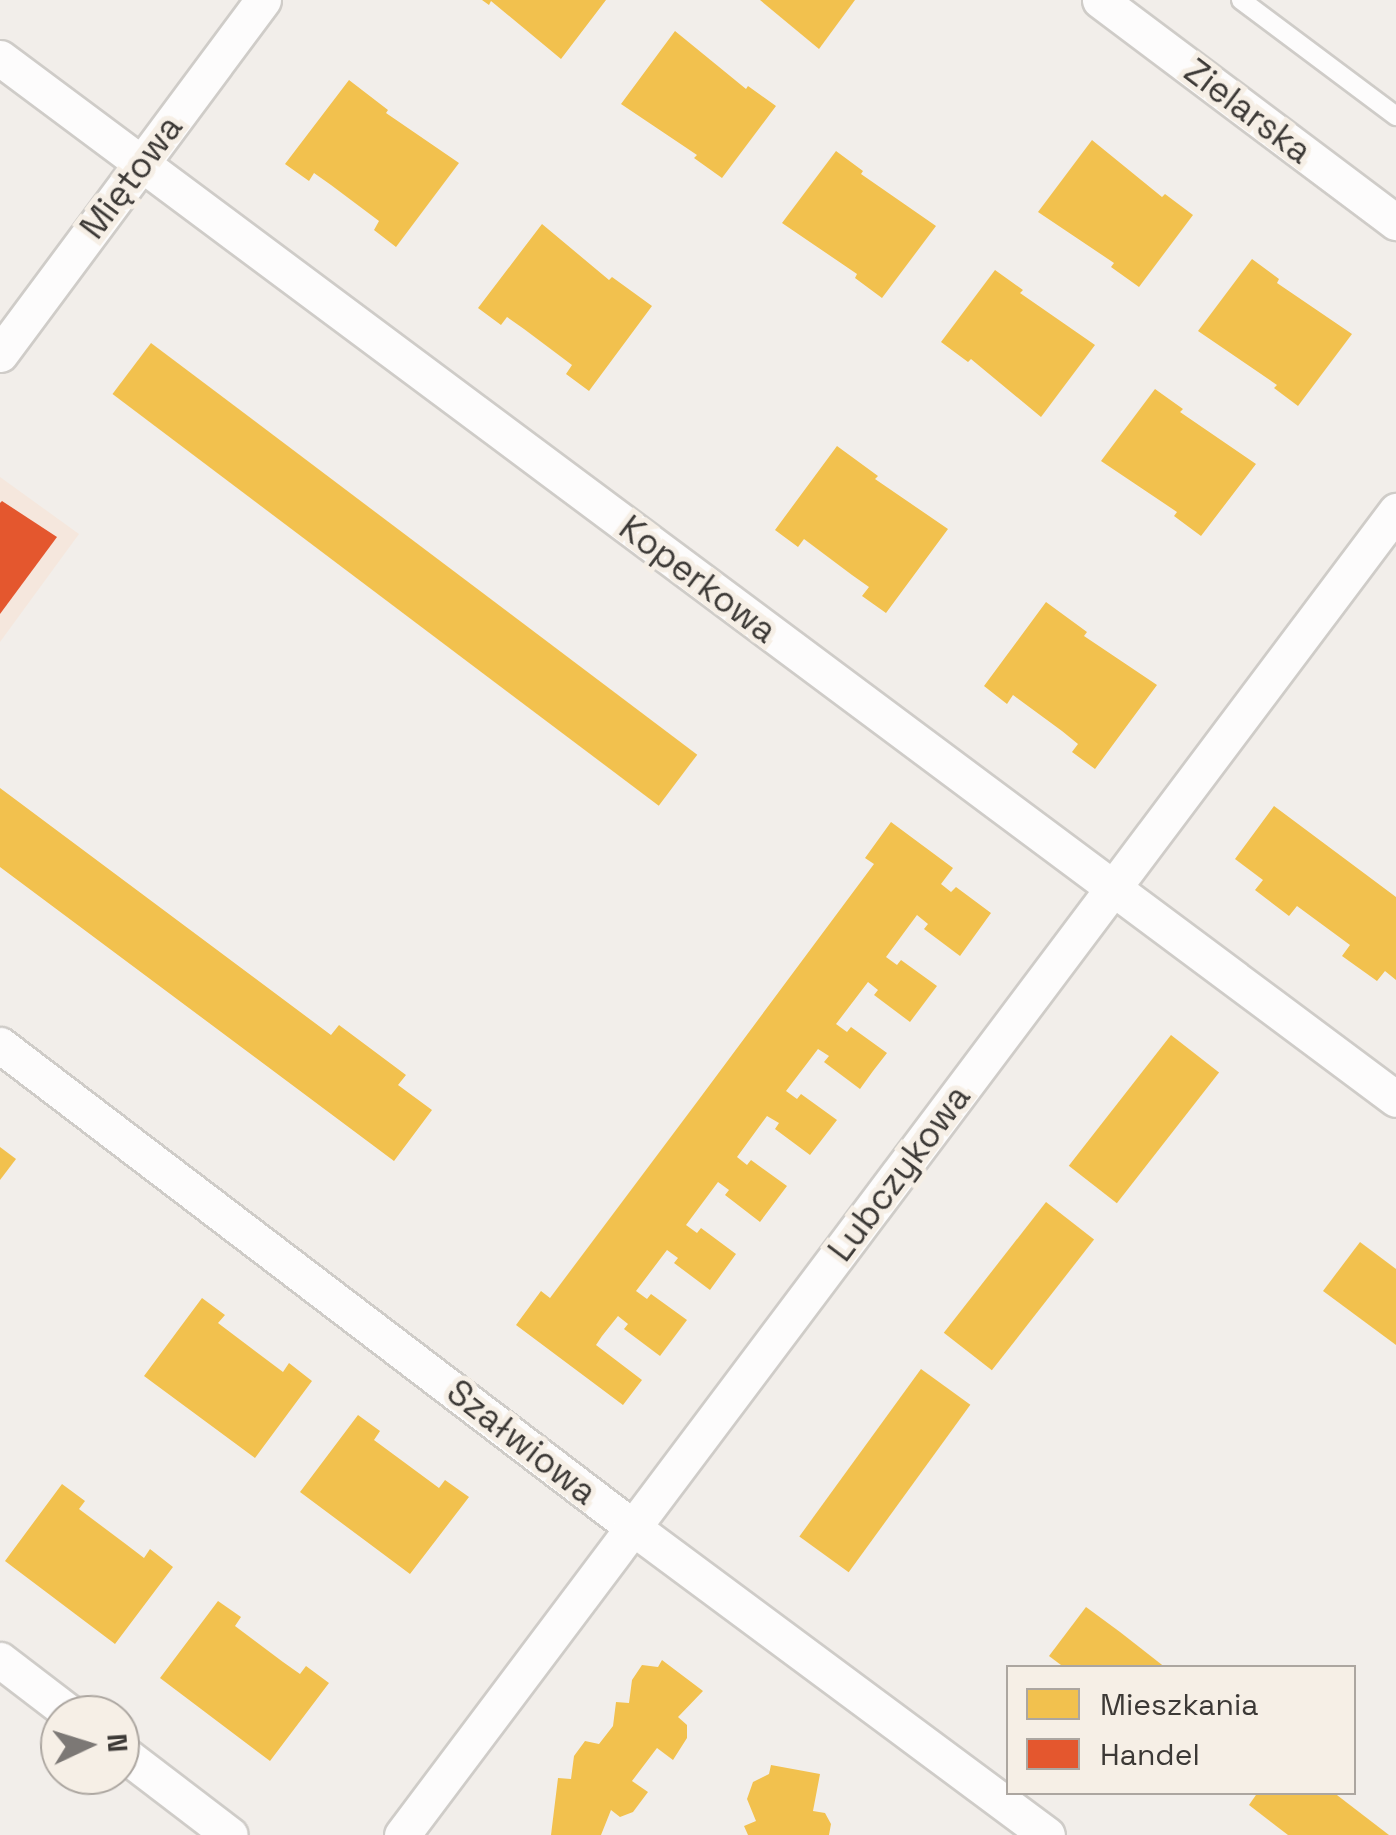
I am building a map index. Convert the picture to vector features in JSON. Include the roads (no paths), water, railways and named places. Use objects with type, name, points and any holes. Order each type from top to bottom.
[{"type":"street","name":"Miętowa","points":[[0,354],[262,0]]},
{"type":"street","name":"Zielarska","points":[[1100,0],[1396,222]]},
{"type":"street","name":"Koperkowa","points":[[0,58],[1396,1099]]},
{"type":"street","name":"Lubczykowa","points":[[402,1835],[1396,511]]},
{"type":"street","name":"Szałwiowa","points":[[0,1046],[631,1526],[1047,1835]]},
{"type":"street","points":[[0,1660],[46,1695]]},
{"type":"street","points":[[140,1766],[230,1835]]},
{"type":"lane","points":[[1240,0],[1396,116]]}]
